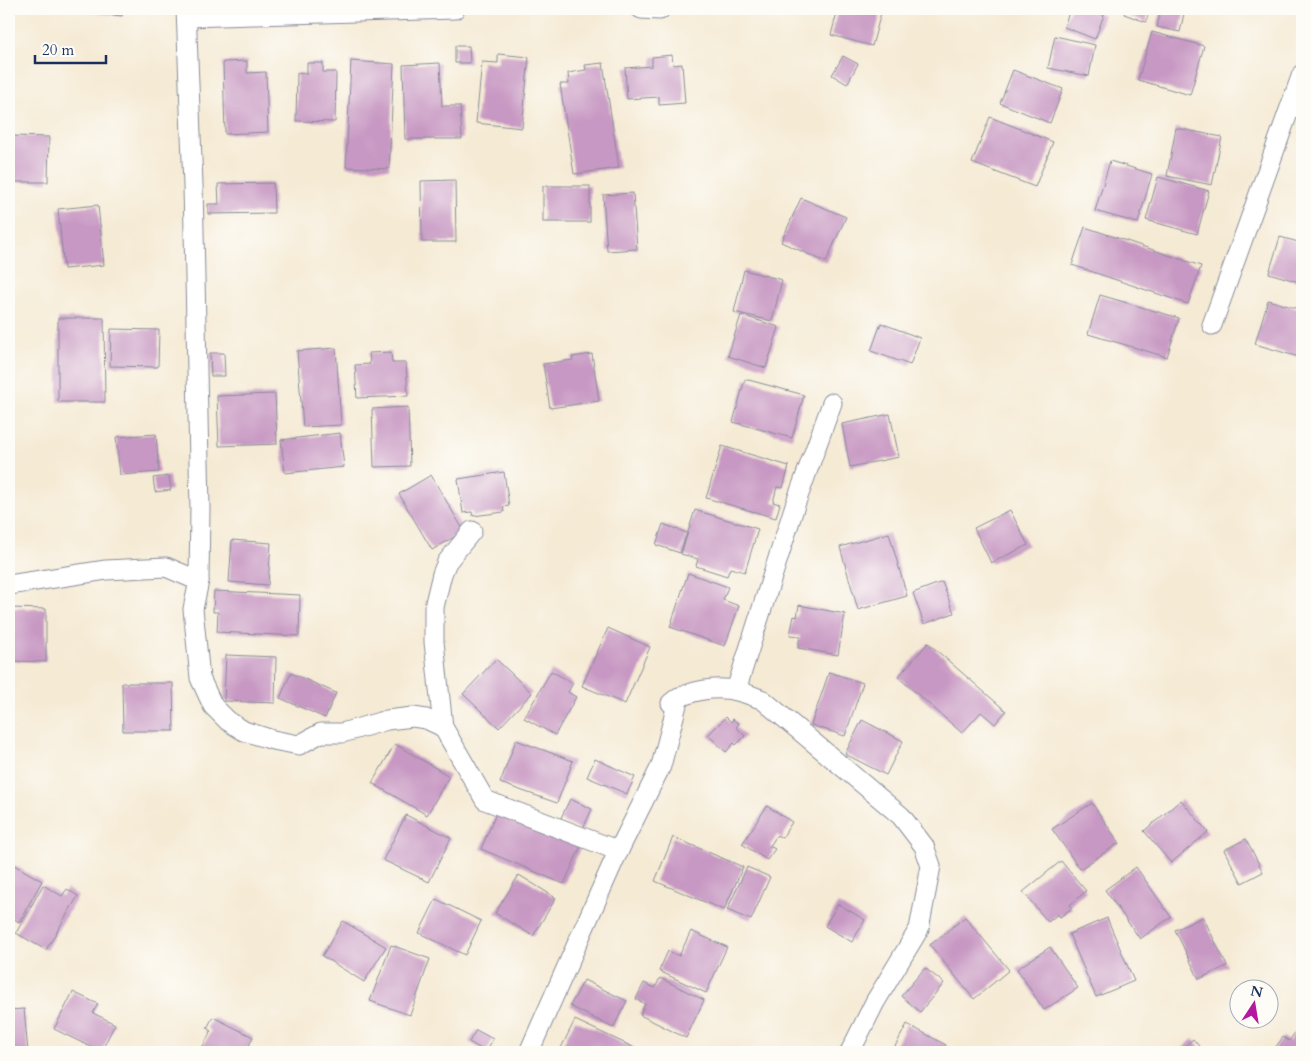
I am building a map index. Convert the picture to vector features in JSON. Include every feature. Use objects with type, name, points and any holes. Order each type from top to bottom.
[{"type":"street","points":[[443,727],[426,719],[413,717],[387,720],[342,733],[321,734],[299,745],[272,740],[244,730],[228,720],[213,706],[200,678],[193,609],[199,581],[199,459],[193,185],[186,13],[455,9]]},
{"type":"street","points":[[641,9],[660,10]]},
{"type":"street","points":[[1212,325],[1302,74]]},
{"type":"street","points":[[736,690],[795,505],[832,403]]},
{"type":"street","points":[[472,531],[447,562],[434,606],[434,642],[443,727],[485,800],[619,851]]},
{"type":"street","points":[[9,585],[106,570],[166,567],[199,581]]},
{"type":"street","points":[[528,1052],[619,851],[661,766],[679,697],[671,703],[678,697],[701,690],[736,690],[763,700],[901,816],[924,846],[931,866],[919,929],[875,1002],[850,1052]]},
{"type":"building","points":[[79,9],[123,9],[122,16],[79,11]]},
{"type":"building","points":[[838,9],[882,9],[872,46],[831,35]]},
{"type":"building","points":[[1070,9],[1090,9],[1104,15],[1095,39],[1064,27]]},
{"type":"building","points":[[1126,9],[1150,9],[1146,22],[1124,14]]},
{"type":"building","points":[[1161,9],[1185,9],[1180,32],[1157,27]]},
{"type":"building","points":[[1152,32],[1204,46],[1190,95],[1138,80]]},
{"type":"building","points":[[1055,36],[1095,45],[1089,76],[1048,68]]},
{"type":"building","points":[[455,46],[469,46],[470,63],[455,63]]},
{"type":"building","points":[[498,54],[529,57],[522,128],[476,123],[482,62],[498,63]]},
{"type":"building","points":[[672,55],[673,65],[682,64],[685,103],[659,105],[659,97],[627,99],[625,68],[652,66],[652,57]]},
{"type":"building","points":[[843,56],[858,64],[847,84],[832,75]]},
{"type":"building","points":[[247,61],[247,73],[266,72],[268,132],[225,134],[223,62]]},
{"type":"building","points":[[351,61],[394,64],[389,169],[346,167]]},
{"type":"building","points":[[307,63],[323,63],[323,72],[336,72],[335,122],[296,121],[297,73],[307,74]]},
{"type":"building","points":[[440,63],[442,106],[460,106],[462,139],[405,139],[403,65]]},
{"type":"building","points":[[603,63],[619,168],[574,174],[560,84],[569,84],[568,73],[586,70],[585,65]]},
{"type":"building","points":[[1013,70],[1063,89],[1050,123],[1000,103]]},
{"type":"building","points":[[990,117],[1053,142],[1035,187],[972,163]]},
{"type":"building","points":[[1176,128],[1222,137],[1212,185],[1167,176]]},
{"type":"building","points":[[9,136],[49,137],[48,182],[9,182]]},
{"type":"building","points":[[1110,161],[1152,174],[1138,223],[1095,211]]},
{"type":"building","points":[[1158,177],[1209,191],[1197,234],[1146,220]]},
{"type":"building","points":[[455,180],[456,242],[422,242],[421,181]]},
{"type":"building","points":[[273,183],[274,213],[208,214],[208,204],[219,204],[218,184]]},
{"type":"building","points":[[543,186],[590,186],[590,222],[543,222]]},
{"type":"building","points":[[633,193],[637,249],[607,251],[603,195]]},
{"type":"building","points":[[801,198],[846,217],[826,262],[781,242]]},
{"type":"building","points":[[98,205],[104,265],[64,269],[58,209]]},
{"type":"building","points":[[1085,227],[1201,266],[1188,304],[1072,265]]},
{"type":"building","points":[[1280,237],[1302,243],[1302,283],[1269,273]]},
{"type":"building","points":[[744,270],[782,280],[772,321],[734,312]]},
{"type":"building","points":[[1100,295],[1179,318],[1167,357],[1088,334]]},
{"type":"building","points":[[1268,300],[1302,310],[1302,358],[1255,344]]},
{"type":"building","points":[[741,315],[779,327],[766,368],[728,356]]},
{"type":"building","points":[[58,318],[104,318],[105,402],[58,402]]},
{"type":"building","points":[[881,323],[920,338],[910,365],[871,351]]},
{"type":"building","points":[[111,329],[159,330],[158,367],[110,366]]},
{"type":"building","points":[[336,348],[341,425],[303,427],[297,351]]},
{"type":"building","points":[[391,352],[392,363],[406,363],[408,396],[357,398],[355,365],[370,364],[369,353]]},
{"type":"building","points":[[210,353],[224,353],[225,376],[211,376]]},
{"type":"building","points":[[592,354],[599,401],[550,408],[543,364],[573,360],[572,357]]},
{"type":"building","points":[[745,379],[804,395],[792,438],[733,422]]},
{"type":"building","points":[[275,394],[277,444],[219,446],[217,396]]},
{"type":"building","points":[[408,407],[410,466],[374,467],[372,409]]},
{"type":"building","points":[[890,414],[899,457],[850,467],[842,424]]},
{"type":"building","points":[[340,433],[344,467],[285,473],[281,440]]},
{"type":"building","points":[[156,434],[159,472],[120,475],[116,437]]},
{"type":"building","points":[[722,446],[789,466],[783,488],[777,487],[773,502],[780,504],[776,518],[706,498]]},
{"type":"building","points":[[504,472],[509,506],[503,507],[504,512],[473,516],[472,512],[463,513],[458,479]]},
{"type":"building","points":[[431,475],[464,531],[432,550],[399,494]]},
{"type":"building","points":[[169,476],[171,490],[155,492],[153,478]]},
{"type":"building","points":[[695,510],[758,529],[745,572],[730,568],[727,576],[696,566],[698,559],[681,554]]},
{"type":"building","points":[[1010,510],[1028,545],[991,563],[974,528]]},
{"type":"building","points":[[663,524],[687,533],[680,553],[656,545]]},
{"type":"building","points":[[889,533],[907,596],[858,610],[840,547]]},
{"type":"building","points":[[232,540],[271,543],[268,585],[229,582]]},
{"type":"building","points":[[688,573],[728,587],[723,600],[739,606],[725,646],[670,627]]},
{"type":"building","points":[[942,582],[954,613],[924,624],[913,593]]},
{"type":"building","points":[[214,591],[300,595],[299,636],[217,632],[218,612],[213,612]]},
{"type":"building","points":[[799,605],[845,614],[838,655],[798,648],[800,636],[790,635],[794,616],[797,617]]},
{"type":"building","points":[[9,608],[46,609],[46,662],[9,661]]},
{"type":"building","points":[[608,628],[650,647],[625,704],[582,686]]},
{"type":"building","points":[[928,643],[1006,711],[995,724],[981,712],[962,733],[898,677]]},
{"type":"building","points":[[226,655],[276,657],[275,703],[224,701]]},
{"type":"building","points":[[496,659],[532,693],[499,728],[463,694]]},
{"type":"building","points":[[551,671],[573,683],[568,692],[576,697],[555,735],[524,718]]},
{"type":"building","points":[[829,672],[863,683],[845,736],[811,725]]},
{"type":"building","points":[[291,673],[336,693],[325,718],[280,698]]},
{"type":"building","points":[[122,683],[173,683],[174,731],[123,731]]},
{"type":"building","points":[[726,717],[731,722],[733,719],[739,724],[736,727],[745,736],[736,745],[734,743],[726,752],[708,735]]},
{"type":"building","points":[[862,720],[903,741],[886,775],[845,754]]},
{"type":"building","points":[[516,740],[573,761],[557,803],[500,783]]},
{"type":"building","points":[[395,744],[449,776],[427,815],[372,783]]},
{"type":"building","points":[[595,759],[635,777],[627,794],[587,777]]},
{"type":"building","points":[[570,799],[592,809],[582,831],[560,820]]},
{"type":"building","points":[[1181,800],[1208,832],[1171,863],[1144,831]]},
{"type":"building","points":[[1092,803],[1119,843],[1080,869],[1052,829]]},
{"type":"building","points":[[767,806],[792,822],[782,838],[777,835],[770,846],[775,849],[767,860],[742,844]]},
{"type":"building","points":[[497,811],[581,846],[564,884],[481,849]]},
{"type":"building","points":[[406,815],[451,838],[429,882],[383,860]]},
{"type":"building","points":[[673,837],[743,867],[724,910],[655,881]]},
{"type":"building","points":[[1246,839],[1263,872],[1242,883],[1224,850]]},
{"type":"building","points":[[1061,861],[1086,891],[1070,905],[1072,908],[1060,917],[1058,914],[1048,922],[1023,892]]},
{"type":"building","points":[[9,862],[42,881],[19,922],[9,916]]},
{"type":"building","points":[[747,867],[770,877],[751,920],[727,910]]},
{"type":"building","points":[[1136,867],[1171,917],[1140,939],[1105,890]]},
{"type":"building","points":[[519,875],[556,898],[533,936],[495,913]]},
{"type":"building","points":[[43,885],[62,896],[67,889],[78,896],[46,950],[16,933]]},
{"type":"building","points":[[436,899],[481,921],[465,955],[419,933]]},
{"type":"building","points":[[838,904],[865,920],[852,942],[825,926]]},
{"type":"building","points":[[965,917],[1009,970],[974,999],[930,945]]},
{"type":"building","points":[[1203,917],[1227,966],[1199,979],[1175,930]]},
{"type":"building","points":[[1107,918],[1134,981],[1096,997],[1069,934]]},
{"type":"building","points":[[343,921],[386,947],[364,982],[322,956]]},
{"type":"building","points":[[691,931],[727,947],[706,993],[659,971],[668,951],[679,956]]},
{"type":"building","points":[[391,945],[430,959],[410,1015],[370,1001]]},
{"type":"building","points":[[1050,947],[1078,988],[1044,1010],[1017,969]]},
{"type":"building","points":[[925,968],[944,983],[920,1012],[901,996]]},
{"type":"building","points":[[660,978],[704,1000],[686,1038],[640,1015],[645,1004],[636,999],[644,983],[655,988]]},
{"type":"building","points":[[584,980],[627,1001],[613,1028],[570,1006]]},
{"type":"building","points":[[73,992],[98,1004],[93,1013],[115,1024],[101,1052],[54,1029]]},
{"type":"building","points":[[24,1009],[28,1052],[9,1052],[9,1010]]},
{"type":"building","points":[[213,1017],[253,1037],[246,1052],[200,1052],[211,1031],[207,1028]]},
{"type":"building","points":[[575,1020],[639,1050],[638,1052],[559,1052]]},
{"type":"building","points":[[907,1024],[946,1045],[942,1052],[892,1052]]},
{"type":"building","points":[[476,1030],[493,1039],[486,1052],[469,1042]]},
{"type":"building","points":[[1296,1031],[1302,1035],[1302,1052],[1272,1052],[1283,1037],[1289,1041]]},
{"type":"building","points":[[1193,1039],[1204,1052],[1178,1052]]}]
